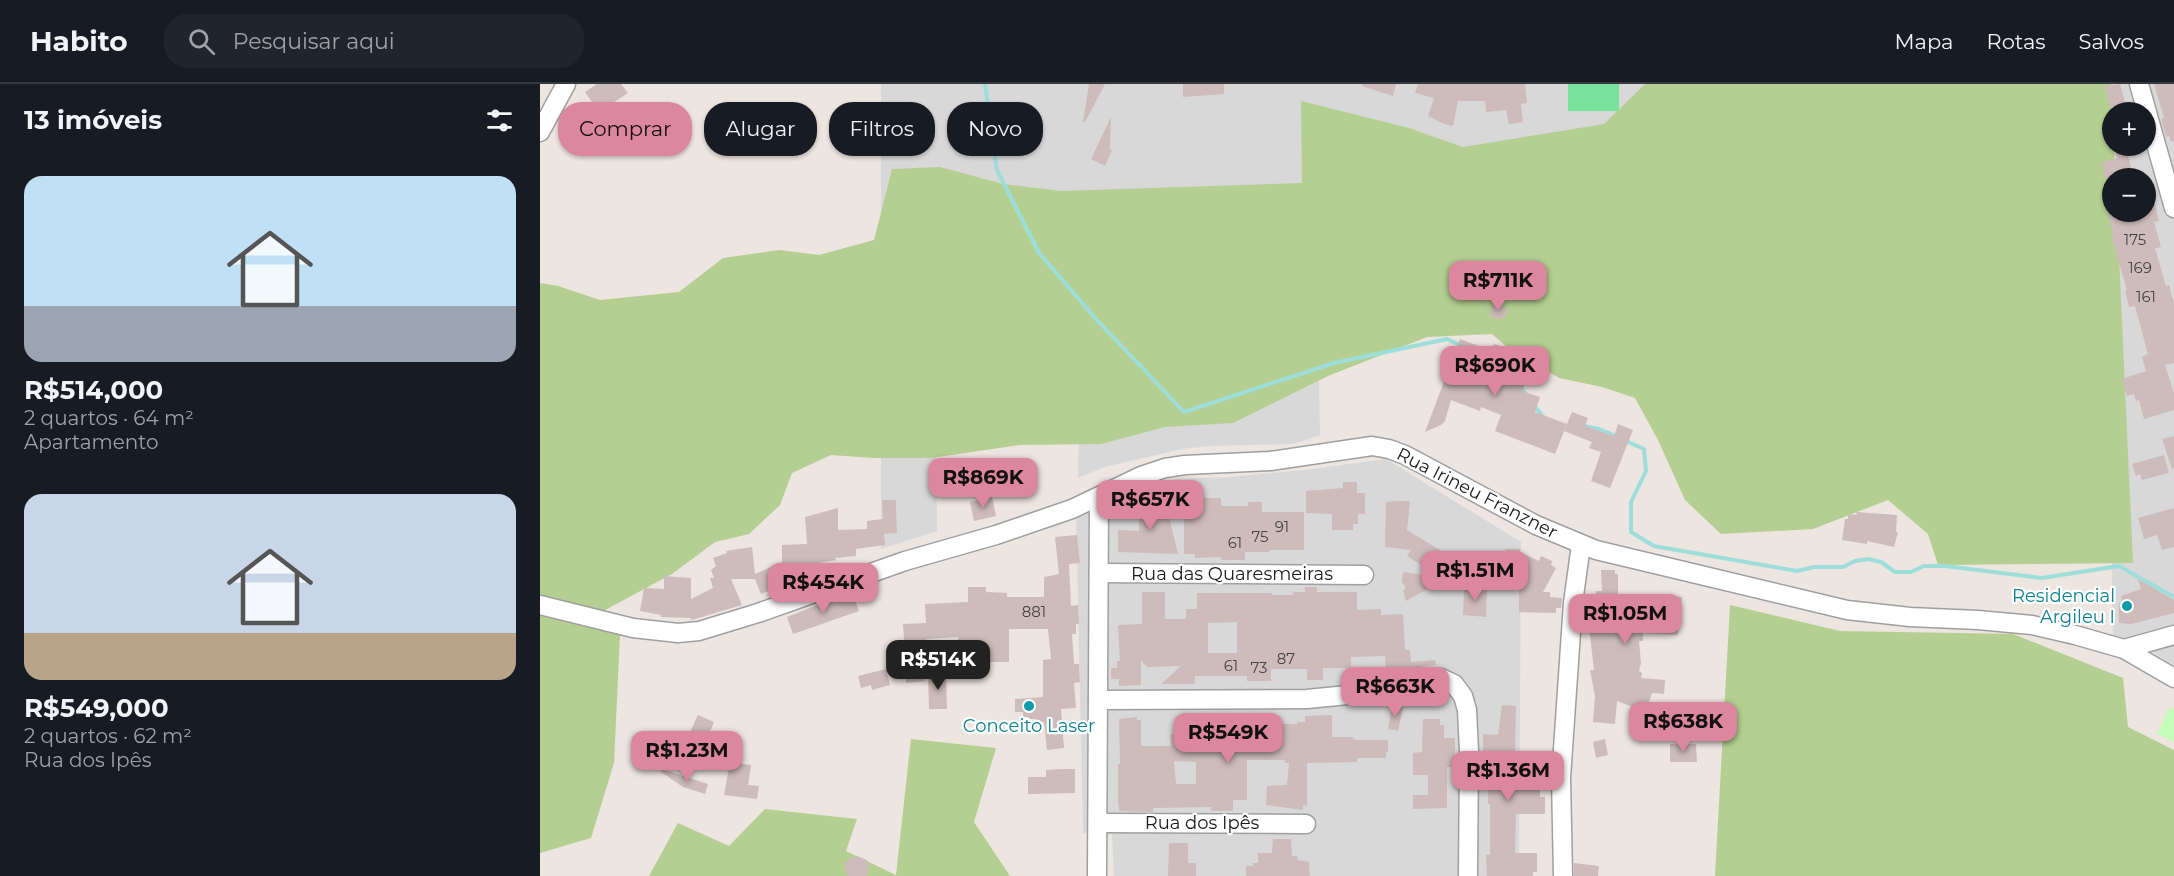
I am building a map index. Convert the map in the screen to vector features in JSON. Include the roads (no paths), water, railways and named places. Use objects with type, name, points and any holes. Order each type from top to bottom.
[{"type":"street","points":[[540,132],[566,84]]},
{"type":"street","points":[[2139,84],[2174,208]]},
{"type":"street","name":"Rua Irineu Franzner","points":[[540,605],[649,630],[678,633],[699,631],[758,613],[905,561],[996,535],[1099,498],[1141,476],[1165,468],[1270,461],[1372,446],[1389,448],[1405,455],[1536,525],[1581,545],[1847,610],[2032,625],[2124,649],[2174,678]]},
{"type":"street","points":[[1097,876],[1099,498]]},
{"type":"street","points":[[1563,876],[1561,778],[1573,603],[1581,545]]},
{"type":"street","name":"Rua das Quaresmeiras","points":[[1100,573],[1364,575]]},
{"type":"street","points":[[2124,649],[2174,635]]},
{"type":"street","points":[[1098,700],[1307,699],[1358,694],[1416,677],[1441,678],[1454,684],[1463,696],[1467,710],[1468,876]]},
{"type":"street","name":"Rua dos Ipês","points":[[1098,823],[1306,824]]},
{"type":"waterway","points":[[985,84],[997,170],[1039,253],[1096,319],[1184,412],[1334,363],[1447,339],[1460,345]]},
{"type":"waterway","points":[[1499,365],[1506,368],[1526,394]]},
{"type":"waterway","points":[[1534,405],[1544,418]]},
{"type":"waterway","points":[[1584,426],[1616,436]]},
{"type":"waterway","points":[[1626,441],[1644,449],[1646,471],[1631,502],[1631,532],[1654,546],[1797,571],[1814,567],[1843,567],[1855,561],[1868,559],[1881,562],[1895,572],[1911,572],[1924,566],[1945,566],[2042,578],[2119,566],[2174,597]]},
{"type":"place","name":"Residencial Argileu I","points":[[2127,606]]},
{"type":"place","name":"Conceito Laser","points":[[1029,706]]}]
